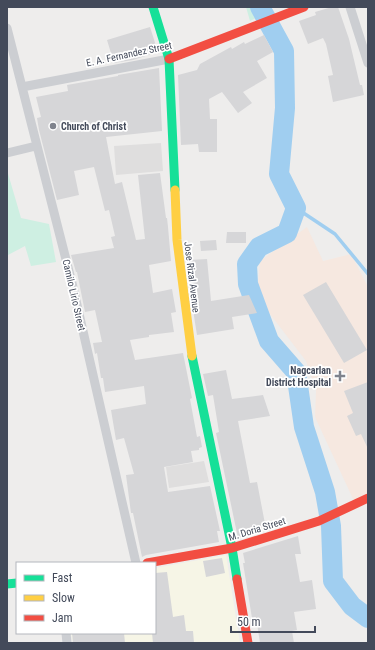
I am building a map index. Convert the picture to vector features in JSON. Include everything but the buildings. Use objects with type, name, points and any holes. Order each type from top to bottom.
[{"type":"main road","name":"Jose Rizal Avenue","points":[[153,7],[169,59],[177,240],[194,370],[232,548],[248,643]]},
{"type":"main road","name":"E. A. Fernandez Street","points":[[169,59],[304,7]]},
{"type":"main road","name":"M. Doria Street","points":[[153,562],[232,548],[319,520],[368,498]]},
{"type":"street","points":[[350,7],[368,62]]},
{"type":"street","name":"Camilo Lirio Street","points":[[7,28],[72,283],[136,562]]},
{"type":"street","name":"E. A. Fernandez Street","points":[[22,87],[169,59]]},
{"type":"street","points":[[7,153],[36,146]]},
{"type":"shaded area","points":[[161,143],[163,171],[116,175],[114,146]]},
{"type":"shaded area","name":"Nagcarlan District Hospital","points":[[307,227],[323,261],[351,254],[368,287],[368,495],[354,501],[315,417],[316,391],[306,361],[257,297],[260,261]]},
{"type":"shaded area","points":[[204,461],[209,482],[169,488],[166,467]]},
{"type":"shaded area","points":[[226,555],[240,643],[73,643],[71,634],[156,634],[156,568]]},
{"type":"green space","points":[[246,7],[270,7],[270,11],[250,21]]},
{"type":"green space","points":[[7,170],[21,218],[49,224],[56,262],[31,266],[25,246],[8,255]]},
{"type":"waterway","points":[[260,7],[284,51],[285,108],[279,174],[296,208],[287,233],[259,247],[247,264],[248,284],[269,341],[296,372],[304,427],[325,492],[331,526],[333,581],[352,606],[368,618]]},
{"type":"waterway","points":[[296,208],[335,234],[368,274]]},
{"type":"traffic: fast","points":[[153,7],[169,59],[175,190]]},
{"type":"traffic: fast","points":[[192,356],[232,548],[237,579]]},
{"type":"traffic: fast","points":[[7,584],[16,583]]},
{"type":"traffic: slow","points":[[175,190],[177,240],[192,356]]},
{"type":"traffic: jam","points":[[169,59],[304,7]]},
{"type":"traffic: jam","points":[[153,562],[232,548],[319,521],[368,498]]},
{"type":"traffic: jam","points":[[237,579],[248,643]]},
{"type":"place","name":"Church of Christ","points":[[53,126]]},
{"type":"place","name":"Nagcarlan District Hospital","points":[[340,376]]}]
